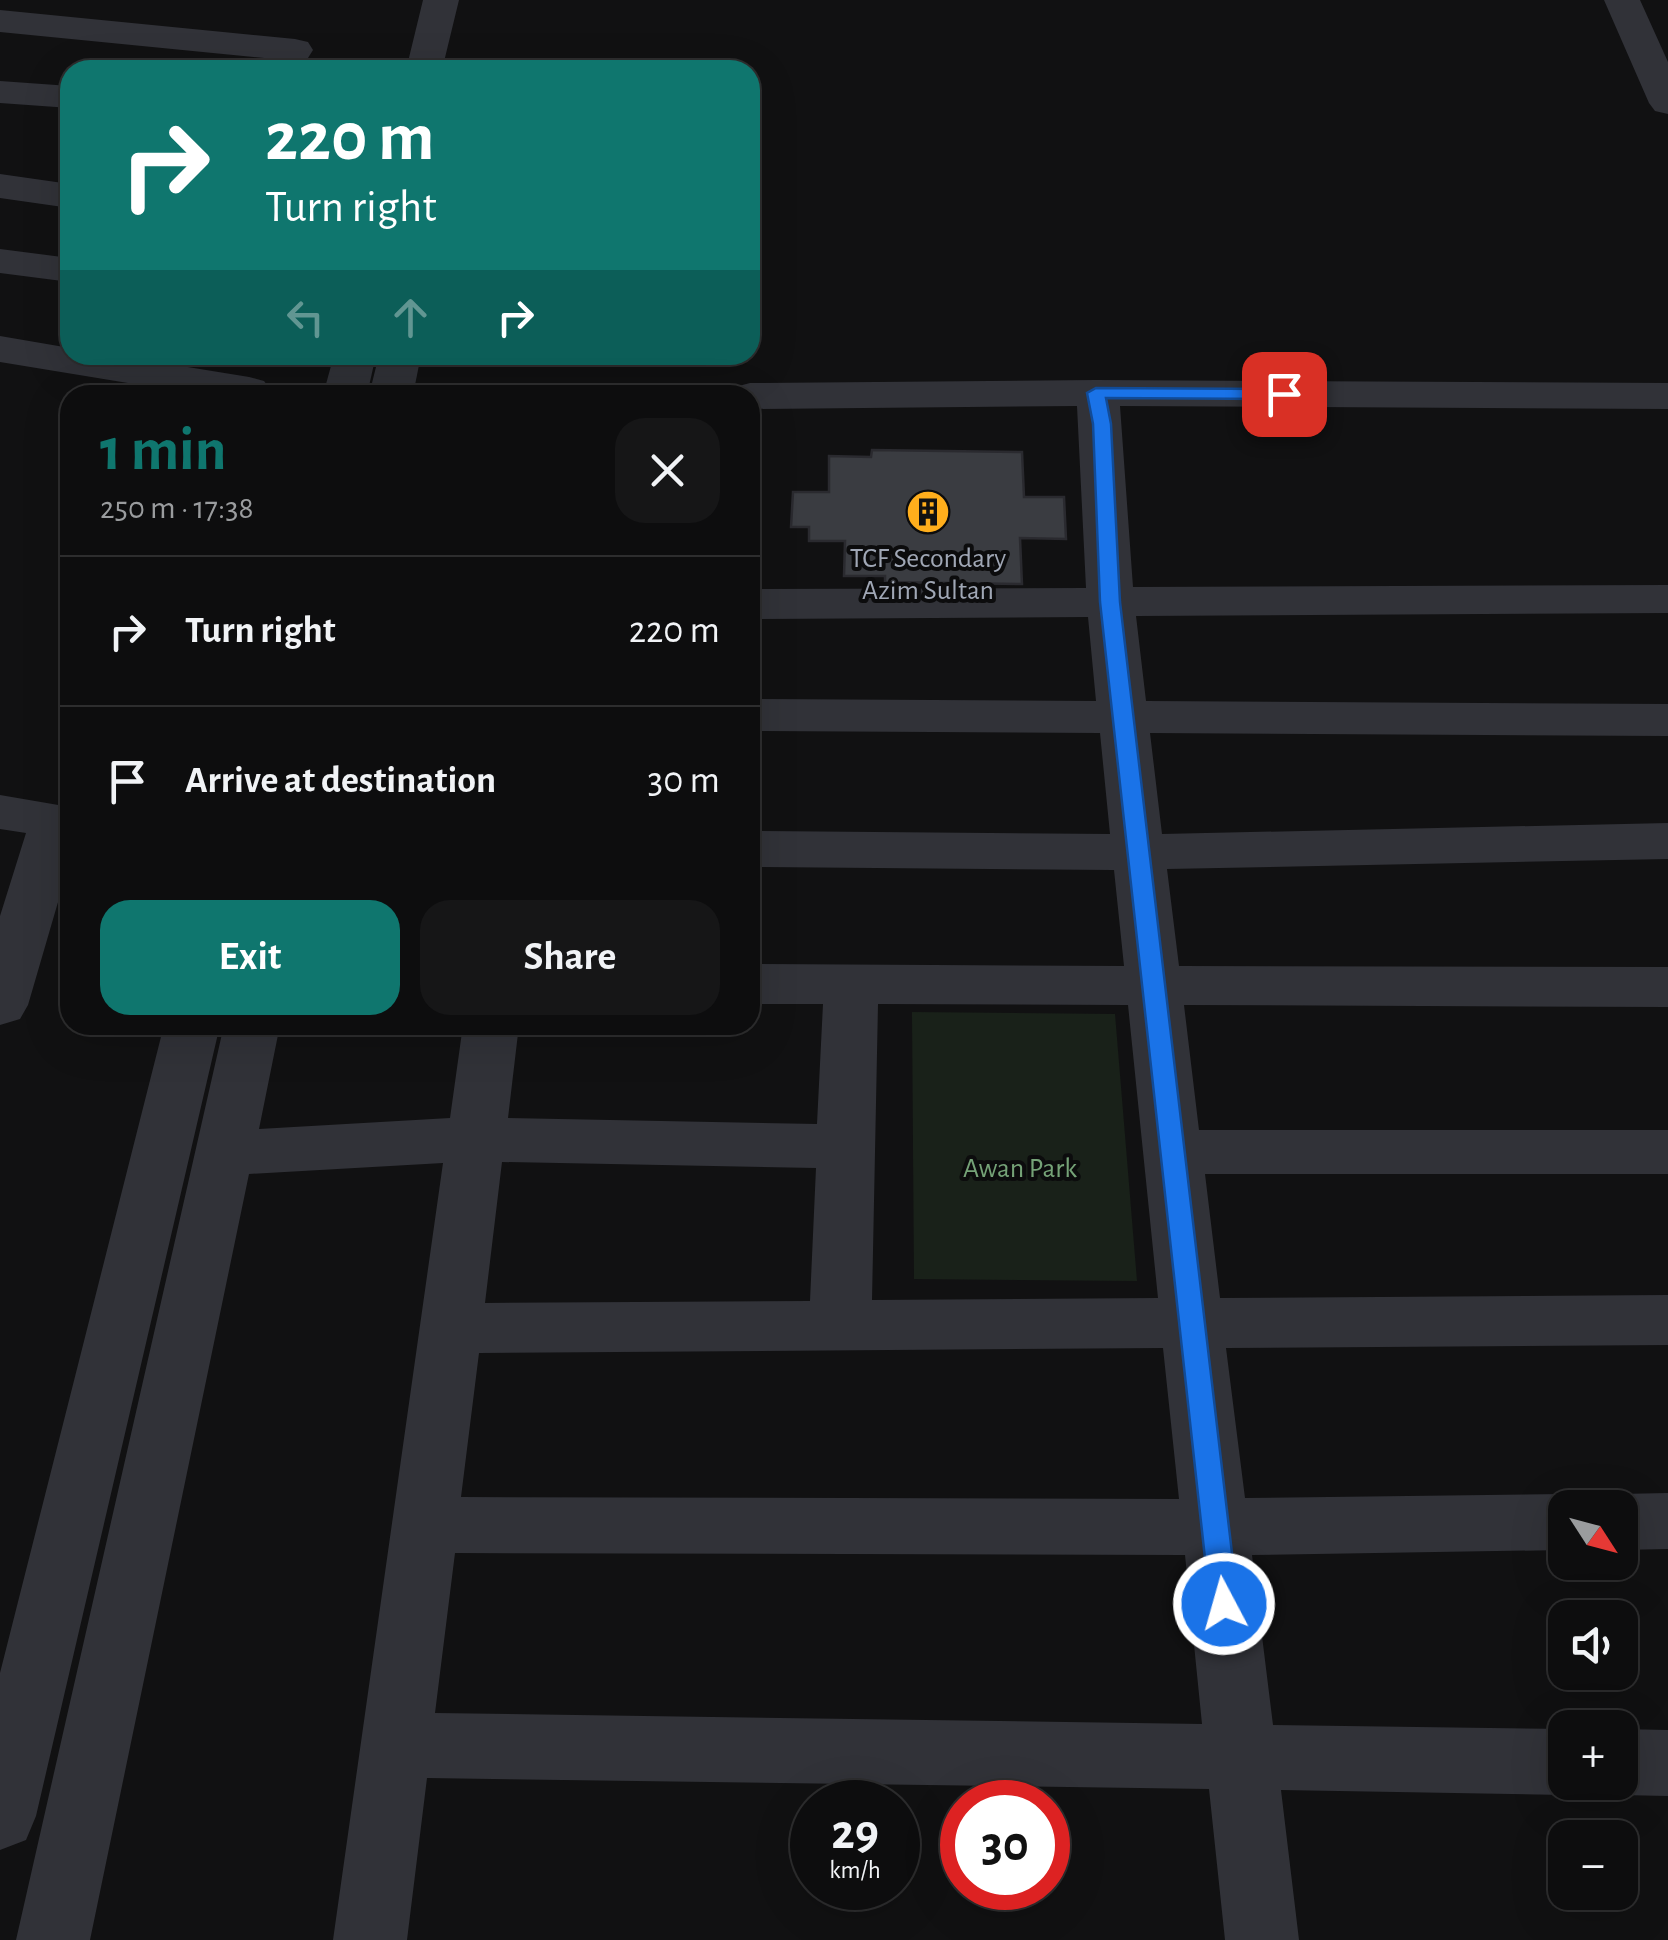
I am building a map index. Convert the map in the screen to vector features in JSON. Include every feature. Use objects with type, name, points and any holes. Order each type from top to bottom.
[{"type":"street","points":[[426,60],[441,0]]},
{"type":"street","points":[[1622,0],[1668,103]]},
{"type":"street","points":[[0,20],[294,50]]},
{"type":"street","points":[[0,92],[60,96]]},
{"type":"street","points":[[0,186],[60,195]]},
{"type":"street","points":[[0,260],[60,269]]},
{"type":"street","points":[[0,349],[60,359]]},
{"type":"street","points":[[97,365],[218,385]]},
{"type":"street","points":[[760,396],[1099,408]]},
{"type":"street","points":[[760,427],[1099,408],[1666,401]]},
{"type":"street","points":[[1099,408],[1110,602],[1262,1940]]},
{"type":"street","points":[[760,604],[1668,599]]},
{"type":"street","points":[[760,714],[1668,720]]},
{"type":"street","points":[[0,812],[56,820],[0,1006]]},
{"type":"street","points":[[760,848],[1138,852],[1668,841]]},
{"type":"street","points":[[760,984],[1668,987]]},
{"type":"street","points":[[840,1326],[851,985]]},
{"type":"street","points":[[0,1816],[190,1035]]},
{"type":"street","points":[[53,1940],[250,1035]]},
{"type":"street","points":[[370,1940],[490,1035]]},
{"type":"street","points":[[224,1153],[476,1139],[845,1146]]},
{"type":"street","points":[[1172,1152],[1668,1152]]},
{"type":"street","points":[[451,1328],[1668,1320]]},
{"type":"street","points":[[1638,1522],[1668,1521]]},
{"type":"street","points":[[425,1525],[1215,1527],[1548,1522]]},
{"type":"street","points":[[396,1746],[1548,1762]]},
{"type":"street","points":[[1638,1762],[1668,1763]]},
{"type":"green space","name":"Awan Park","points":[[912,1012],[1115,1014],[1137,1281],[914,1279]]},
{"type":"building","name":"TCF Secondary Azim Sultan","points":[[872,450],[1022,452],[1024,497],[1064,497],[1066,539],[1020,538],[1022,584],[885,582],[885,576],[844,576],[845,541],[809,541],[809,527],[791,527],[793,492],[829,492],[829,456],[871,457]]},
{"type":"place","name":"TCF Secondary Azim Sultan","points":[[928,512]]},
{"type":"route","points":[[1224,1604],[1110,602],[1102,424],[1096,393],[1284,394]]}]
